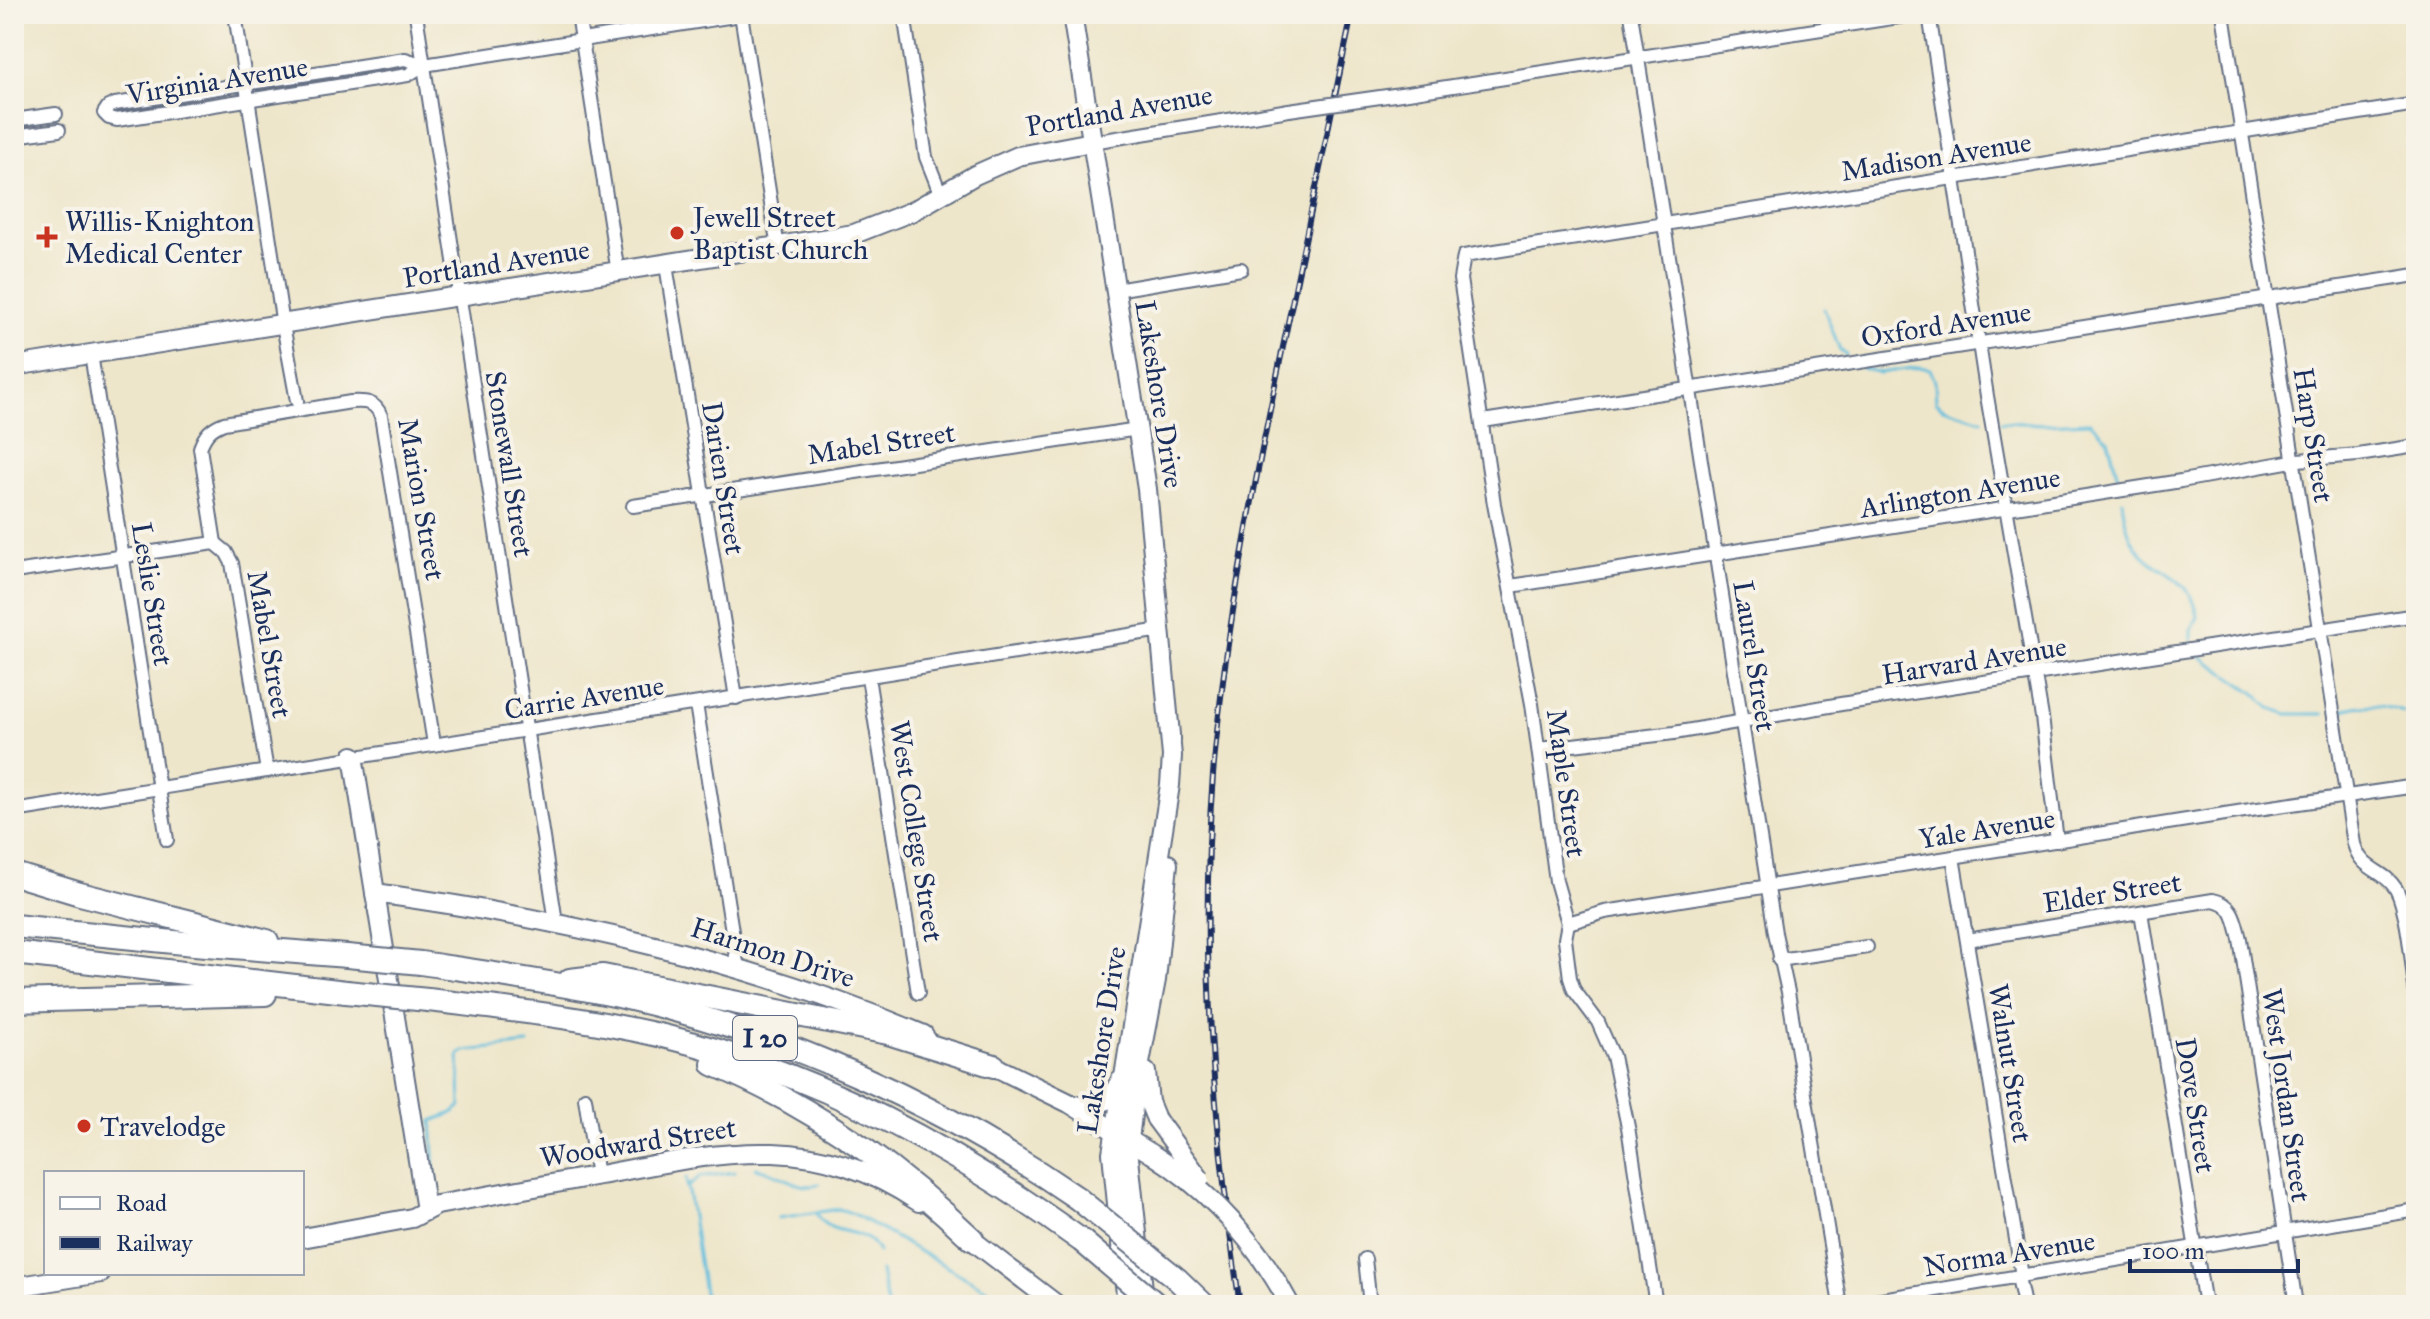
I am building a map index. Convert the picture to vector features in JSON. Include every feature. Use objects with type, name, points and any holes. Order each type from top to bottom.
[{"type":"highway","points":[[14,874],[107,901],[253,935],[294,951]]},
{"type":"highway","name":"I 20","points":[[14,926],[421,963],[547,982],[684,1012],[749,1032],[823,1060],[972,1132],[1077,1198],[1177,1279],[1204,1305]]},
{"type":"highway","name":"I 20","points":[[14,953],[428,1000],[591,1022],[708,1048],[853,1104],[950,1153],[1082,1241],[1157,1305]]},
{"type":"highway","points":[[547,982],[603,976],[635,982],[876,1030],[994,1066]]},
{"type":"highway","points":[[14,1001],[346,992]]},
{"type":"highway","points":[[591,1022],[700,1059],[773,1092],[860,1147],[931,1201],[972,1239]]},
{"type":"street","points":[[235,14],[297,401]]},
{"type":"street","name":"Stonewall Street","points":[[416,14],[556,922]]},
{"type":"street","points":[[578,14],[618,273]]},
{"type":"street","points":[[743,14],[778,248]]},
{"type":"street","name":"Virginia Avenue","points":[[424,65],[405,59],[115,104],[104,113],[117,120],[248,100],[408,75],[424,65],[743,14]]},
{"type":"street","points":[[904,14],[926,157],[941,195]]},
{"type":"street","name":"Lakeshore Drive","points":[[1072,14],[1149,502],[1171,733],[1170,829],[1162,932],[1152,1000],[1112,1174],[1127,1305]]},
{"type":"street","name":"Laurel Street","points":[[1631,14],[1767,887],[1779,960],[1788,992],[1840,1305]]},
{"type":"street","name":"Portland Avenue","points":[[14,366],[854,234],[884,224],[975,175],[1018,156],[1092,142],[1918,14]]},
{"type":"street","points":[[1929,14],[2006,509],[2048,754],[2057,841]]},
{"type":"street","name":"Harp Street","points":[[2223,14],[2354,844],[2362,861],[2386,878],[2398,894],[2416,994]]},
{"type":"street","name":"Madison Avenue","points":[[1464,256],[2416,104]]},
{"type":"street","points":[[14,120],[56,114]]},
{"type":"street","points":[[14,136],[59,130]]},
{"type":"street","name":"Maple Street","points":[[1464,256],[1460,279],[1494,504],[1539,749],[1556,881],[1568,923],[1565,939],[1570,978],[1574,990],[1607,1038],[1619,1080],[1656,1305]]},
{"type":"street","name":"Darien Street","points":[[666,265],[736,698]]},
{"type":"street","points":[[1116,290],[1241,269]]},
{"type":"street","name":"Oxford Avenue","points":[[1483,421],[2416,275]]},
{"type":"street","name":"Leslie Street","points":[[91,354],[167,840]]},
{"type":"street","name":"Marion Street","points":[[215,543],[200,448],[204,436],[213,427],[351,402],[364,401],[377,408],[381,416],[434,744]]},
{"type":"street","name":"Mabel Street","points":[[633,506],[1138,429]]},
{"type":"street","name":"Arlington Avenue","points":[[1511,586],[2293,462],[2416,446]]},
{"type":"street","name":"Mabel Street","points":[[14,572],[215,543],[226,552],[232,563],[267,771]]},
{"type":"street","name":"Harvard Avenue","points":[[1539,749],[1674,733],[2416,615]]},
{"type":"street","name":"Carrie Avenue","points":[[14,811],[1161,630]]},
{"type":"street","name":"West College Street","points":[[868,677],[918,993]]},
{"type":"street","points":[[696,704],[738,969]]},
{"type":"street","points":[[353,756],[426,1210]]},
{"type":"street","name":"Lakeshore Drive","points":[[1144,1305],[1122,1134],[1124,1070],[1170,785]]},
{"type":"street","name":"Yale Avenue","points":[[1568,923],[1605,912],[2416,786]]},
{"type":"street","name":"Walnut Street","points":[[1953,857],[2024,1305]]},
{"type":"street","name":"Harmon Drive","points":[[375,893],[556,922],[648,943],[785,983],[895,1023],[1069,1103],[1122,1134],[1189,1180],[1229,1216]]},
{"type":"street","name":"Elder Street","points":[[1967,940],[2213,900],[2224,902],[2232,911],[2240,939]]},
{"type":"street","name":"Dove Street","points":[[2141,912],[2205,1305]]},
{"type":"street","name":"West Jordan Street","points":[[2240,939],[2296,1305]]},
{"type":"street","points":[[1779,960],[1867,947]]},
{"type":"street","points":[[1152,1000],[1145,1075],[1149,1102],[1156,1119],[1259,1254],[1290,1305]]},
{"type":"street","points":[[1069,1103],[1088,1108],[1104,1102],[1118,1086],[1124,1070]]},
{"type":"street","points":[[585,1098],[597,1176]]},
{"type":"street","name":"Woodward Street","points":[[304,1238],[412,1218],[437,1205],[693,1157],[741,1152],[809,1156],[849,1166],[889,1184],[972,1239],[1057,1305]]},
{"type":"street","name":"Norma Avenue","points":[[1846,1305],[2416,1210]]},
{"type":"street","points":[[1365,1259],[1370,1305]]},
{"type":"street","points":[[14,1287],[89,1275]]},
{"type":"waterway","points":[[1824,309],[1840,350],[1846,355]]},
{"type":"waterway","points":[[1862,368],[1880,373],[1919,367],[1930,369],[1935,381],[1936,402],[1943,408],[1982,420]]},
{"type":"waterway","points":[[2001,422],[2090,422],[2108,439],[2119,481]]},
{"type":"waterway","points":[[2122,500],[2126,525],[2137,548],[2189,592],[2198,617],[2191,630],[2191,640]]},
{"type":"waterway","points":[[2199,655],[2253,692],[2270,708],[2288,714],[2324,714]]},
{"type":"waterway","points":[[2340,711],[2378,706],[2416,716]]},
{"type":"waterway","points":[[436,1193],[432,1121],[453,1113],[461,1106],[459,1055],[465,1051],[528,1044]]},
{"type":"waterway","points":[[756,1168],[797,1184],[820,1184]]},
{"type":"waterway","points":[[687,1187],[700,1177],[735,1172]]},
{"type":"waterway","points":[[686,1178],[706,1305]]},
{"type":"waterway","points":[[778,1218],[839,1209],[854,1214],[998,1296]]},
{"type":"waterway","points":[[816,1212],[828,1226],[865,1237],[878,1252]]},
{"type":"waterway","points":[[881,1271],[887,1305]]},
{"type":"railway","points":[[1240,1305],[1223,1173],[1212,1041],[1208,908],[1213,775],[1225,666],[1252,503],[1352,14]]},
{"type":"place","name":"Jewell Street Baptist Church","points":[[677,233]]},
{"type":"place","name":"Willis-Knighton Medical Center","points":[[47,237]]},
{"type":"place","name":"Travelodge","points":[[84,1126]]}]
